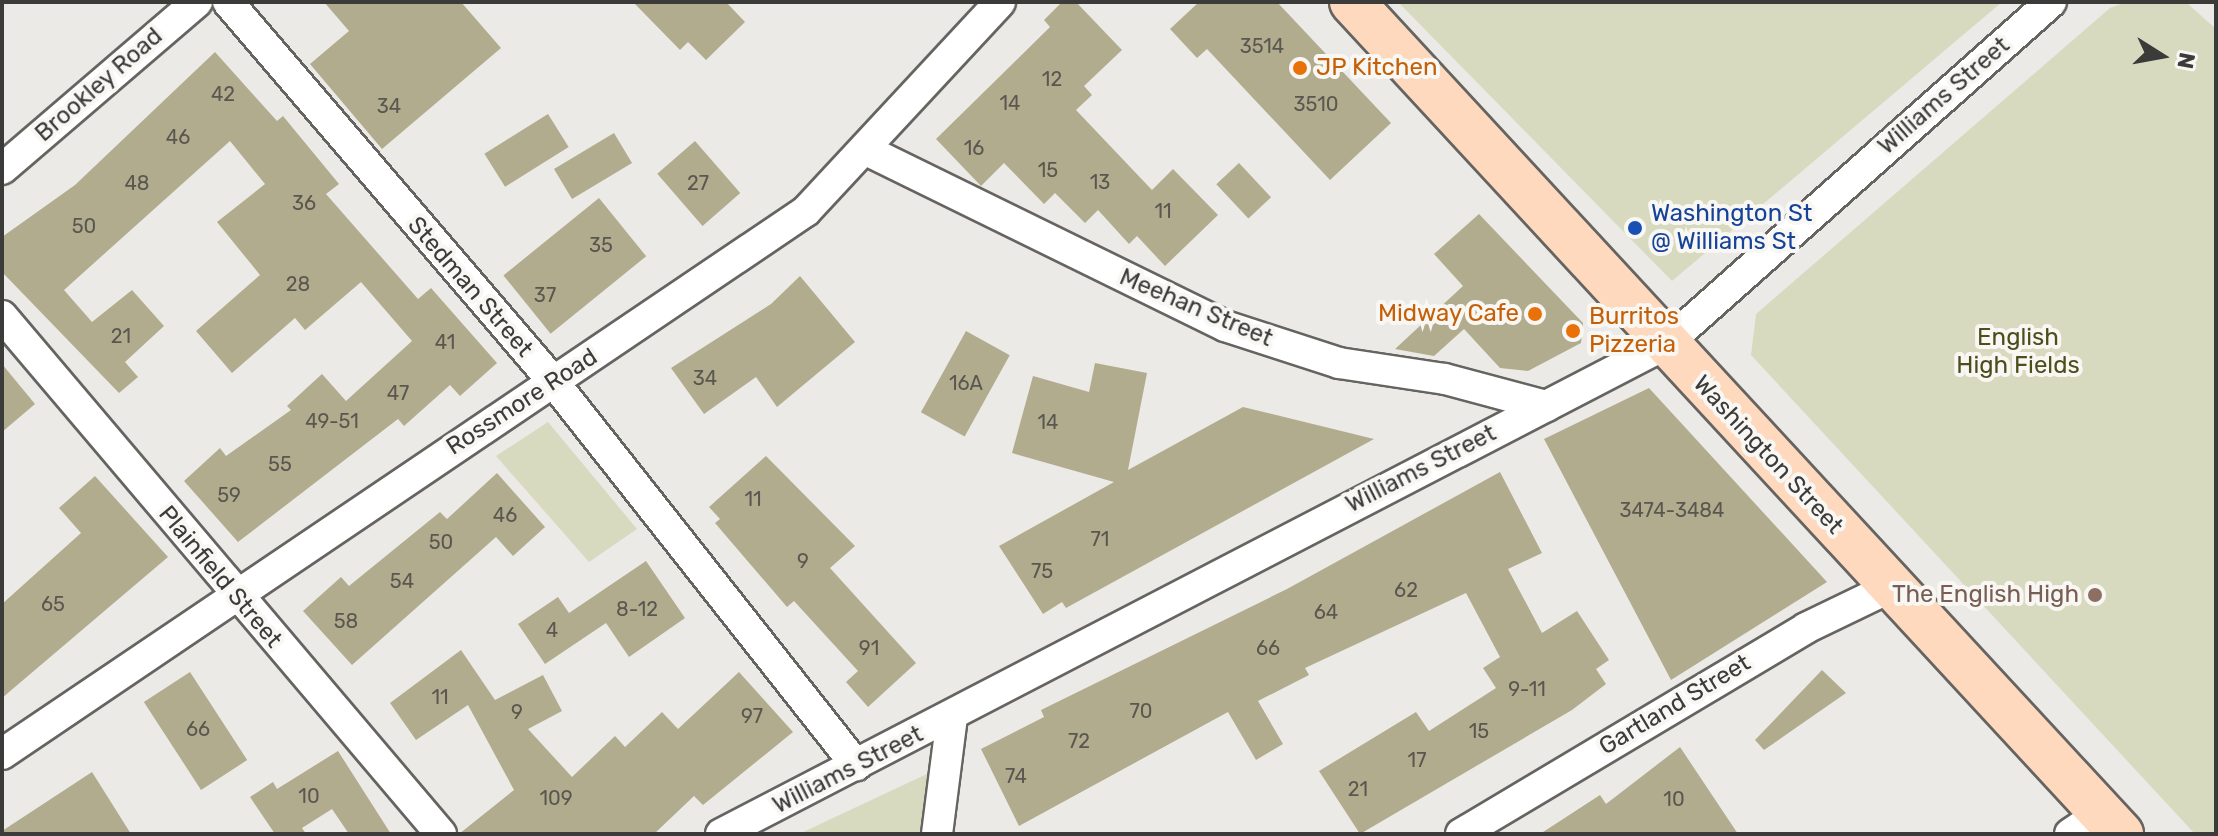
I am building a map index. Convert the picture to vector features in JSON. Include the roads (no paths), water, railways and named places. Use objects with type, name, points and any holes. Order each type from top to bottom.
[{"type":"main road","name":"Washington Street","points":[[1352,2],[1666,344],[1895,585],[2098,827]]},
{"type":"street","name":"Brookley Road","points":[[2,169],[197,2]]},
{"type":"street","name":"Stedman Street","points":[[228,2],[552,380],[856,765]]},
{"type":"street","name":"Rossmore Road","points":[[2,754],[806,211],[868,151],[1000,2]]},
{"type":"street","name":"Williams Street","points":[[721,834],[952,717],[1068,648],[1666,344],[2051,2]]},
{"type":"street","name":"Meehan Street","points":[[868,151],[1225,326],[1339,363],[1445,379],[1546,406]]},
{"type":"street","name":"Plainfield Street","points":[[2,316],[234,595],[441,834]]},
{"type":"street","name":"Gartland Street","points":[[1461,834],[1806,628],[1895,585]]},
{"type":"street","points":[[937,834],[952,717]]},
{"type":"place","name":"JP Kitchen","points":[[1300,68]]},
{"type":"place","name":"Washington St @ Williams St","points":[[1635,228]]},
{"type":"place","name":"Midway Cafe","points":[[1535,314]]},
{"type":"place","name":"Burritos Pizzeria","points":[[1573,331]]},
{"type":"place","name":"The English High","points":[[2095,595]]},
{"type":"park label","name":"English High Fields","points":[[2018,352]]}]
